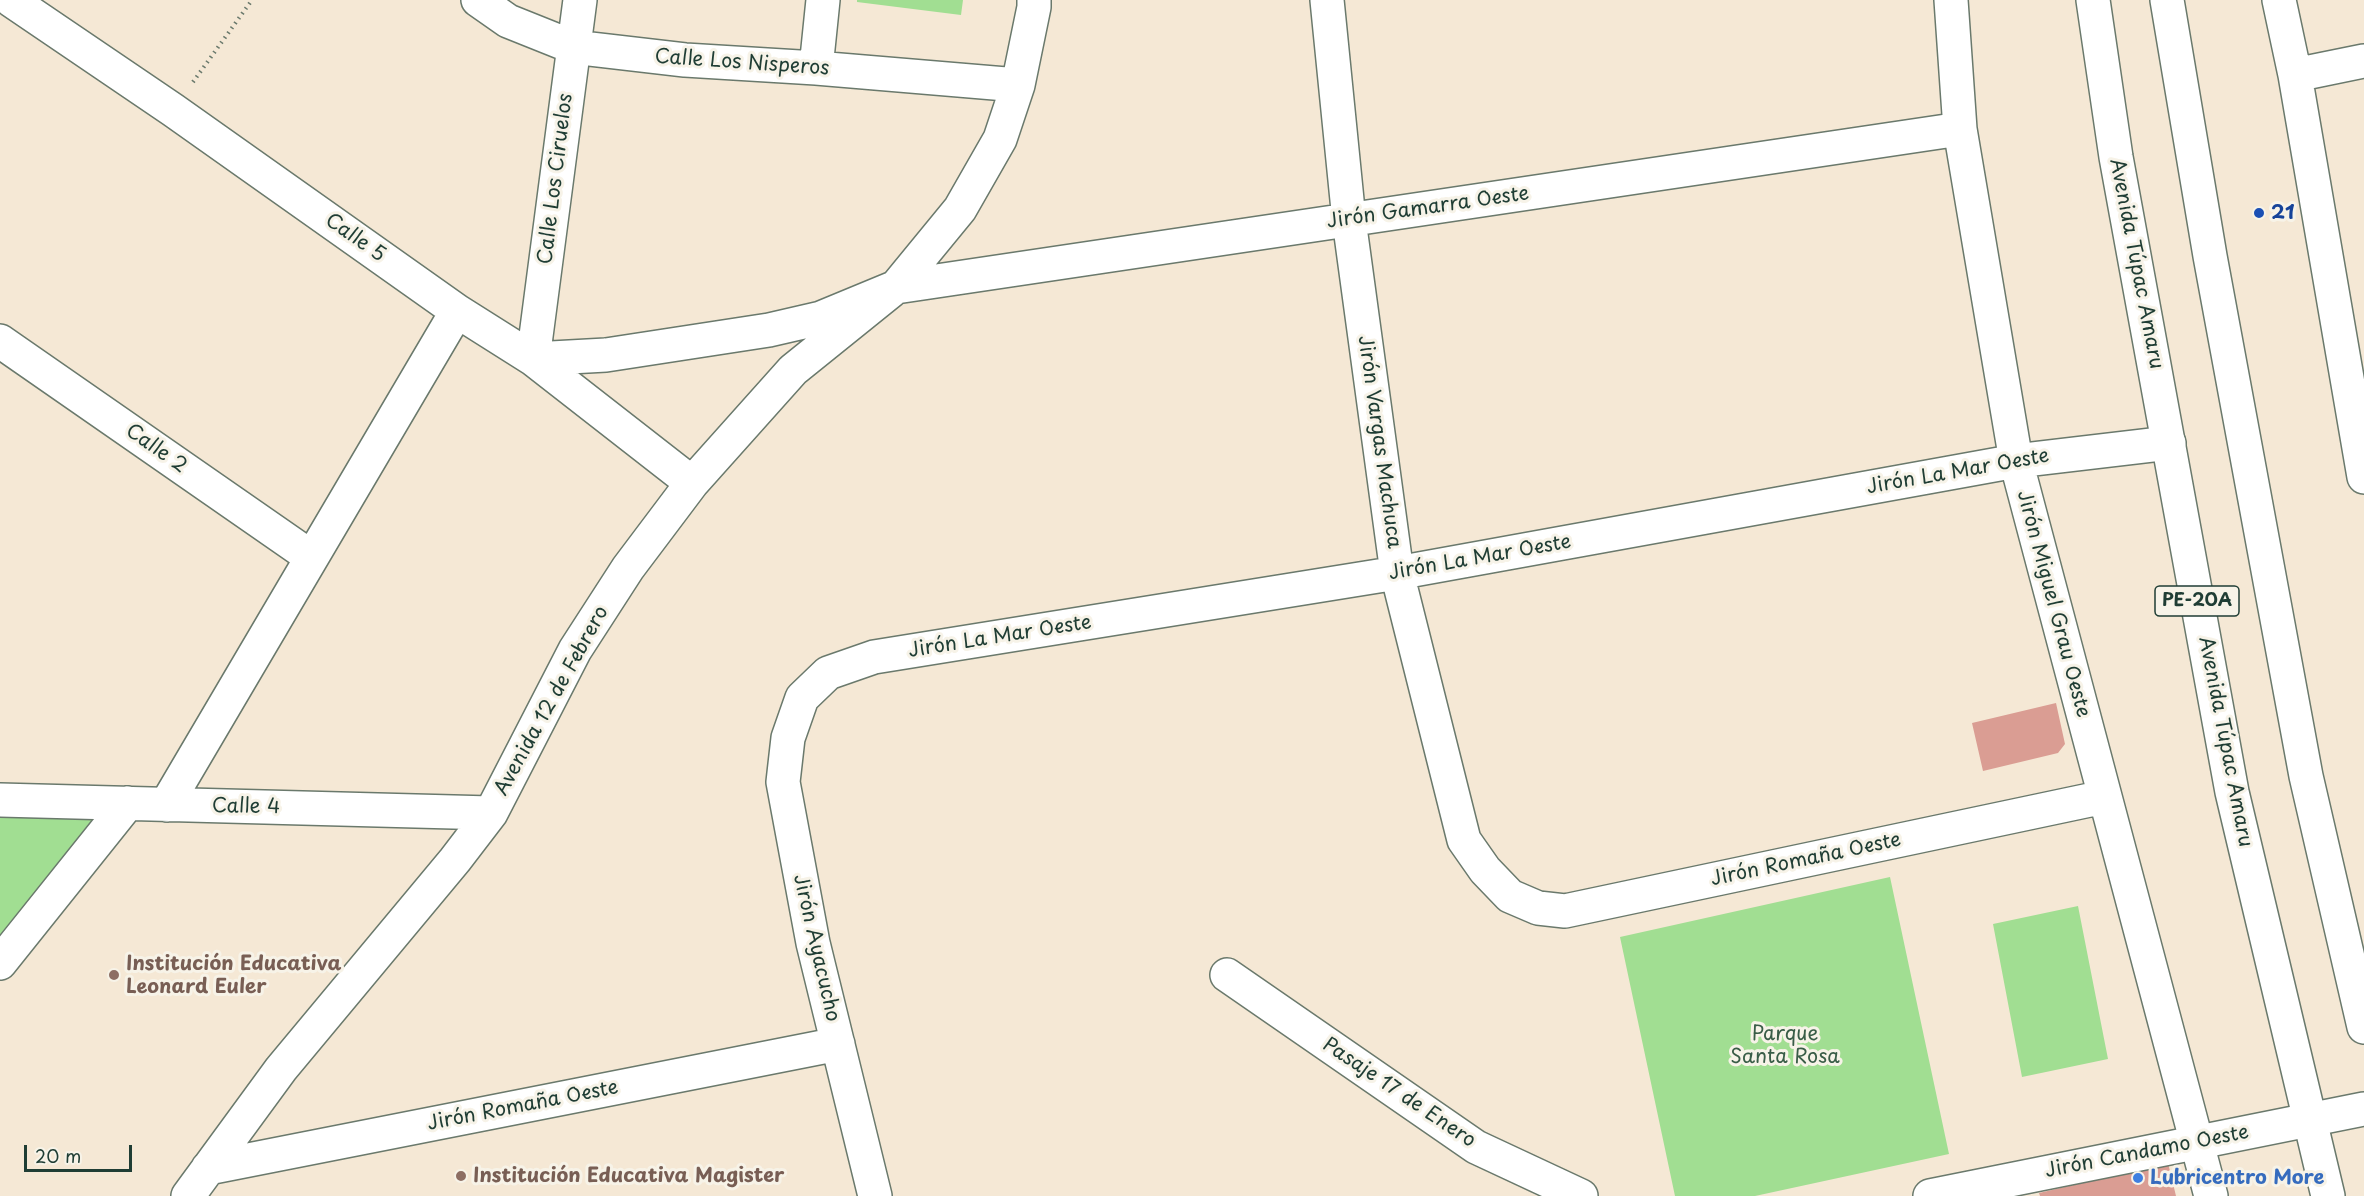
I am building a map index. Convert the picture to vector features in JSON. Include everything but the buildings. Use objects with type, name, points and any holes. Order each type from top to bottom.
[{"type":"main road","name":"Calle Los Nisperos","points":[[478,0],[508,21],[573,47],[685,60],[816,68],[1018,85]]},
{"type":"main road","name":"Calle Los Ciruelos","points":[[533,359],[580,0]]},
{"type":"main road","points":[[816,68],[823,0]]},
{"type":"main road","name":"Avenida 12 de Febrero","points":[[188,1196],[281,1069],[455,860],[491,813],[575,650],[628,567],[693,483],[793,370],[896,287],[960,209],[1000,139],[1018,85],[1034,0]]},
{"type":"main road","name":"Jirón Vargas Machuca","points":[[1327,0],[1349,220],[1397,573],[1464,840],[1485,870],[1510,896]]},
{"type":"main road","name":"Jirón Miguel Grau Oeste","points":[[1952,0],[1960,129],[2016,461],[2211,1196]]},
{"type":"main road","name":"Avenida Túpac Amaru","points":[[2093,0],[2115,156],[2232,792],[2328,1196]]},
{"type":"main road","points":[[2167,0],[2210,256],[2306,776],[2364,1027]]},
{"type":"main road","points":[[2279,0],[2358,406],[2364,477]]},
{"type":"main road","name":"Calle 5","points":[[24,4],[457,311],[533,359],[693,483]]},
{"type":"main road","points":[[2295,75],[2364,61]]},
{"type":"main road","name":"Jirón Gamarra Oeste","points":[[896,287],[1960,129]]},
{"type":"main road","points":[[533,359],[606,355],[769,330],[821,318],[896,287]]},
{"type":"main road","points":[[166,805],[457,311]]},
{"type":"main road","name":"Calle 2","points":[[0,341],[311,557]]},
{"type":"main road","name":"Jirón La Mar Oeste","points":[[802,698],[828,674],[874,657],[1397,573],[2016,461],[2169,443]]},
{"type":"main road","name":"Jirón Ayacucho","points":[[802,698],[788,738],[783,782],[813,943],[875,1196]]},
{"type":"main road","name":"Jirón Romaña Oeste","points":[[1510,896],[1538,908],[1565,911],[2104,797]]},
{"type":"main road","name":"Calle 4","points":[[0,800],[491,813]]},
{"type":"main road","points":[[0,963],[128,803]]},
{"type":"main road","name":"Pasaje 17 de Enero","points":[[1227,975],[1476,1147],[1581,1196]]},
{"type":"main road","name":"Jirón Romaña Oeste","points":[[208,1168],[838,1044]]},
{"type":"main road","name":"Jirón Candamo Oeste","points":[[1930,1196],[2364,1108]]},
{"type":"path","points":[[173,110],[252,0]]},
{"type":"green space","points":[[857,0],[963,0],[961,15],[857,2]]},
{"type":"green space","points":[[0,817],[100,820],[0,948]]},
{"type":"green space","name":"Parque Santa Rosa","points":[[1890,877],[1949,1154],[1755,1196],[1675,1196],[1620,937]]},
{"type":"green space","points":[[2078,906],[2108,1059],[2022,1077],[1993,924]]},
{"type":"place","name":"21","points":[[2259,213]]},
{"type":"place","name":"Institución Educativa Leonard Euler","points":[[114,975]]},
{"type":"place","name":"Institución Educativa Magister","points":[[461,1176]]},
{"type":"place","name":"Lubricentro More","points":[[2138,1178]]}]
